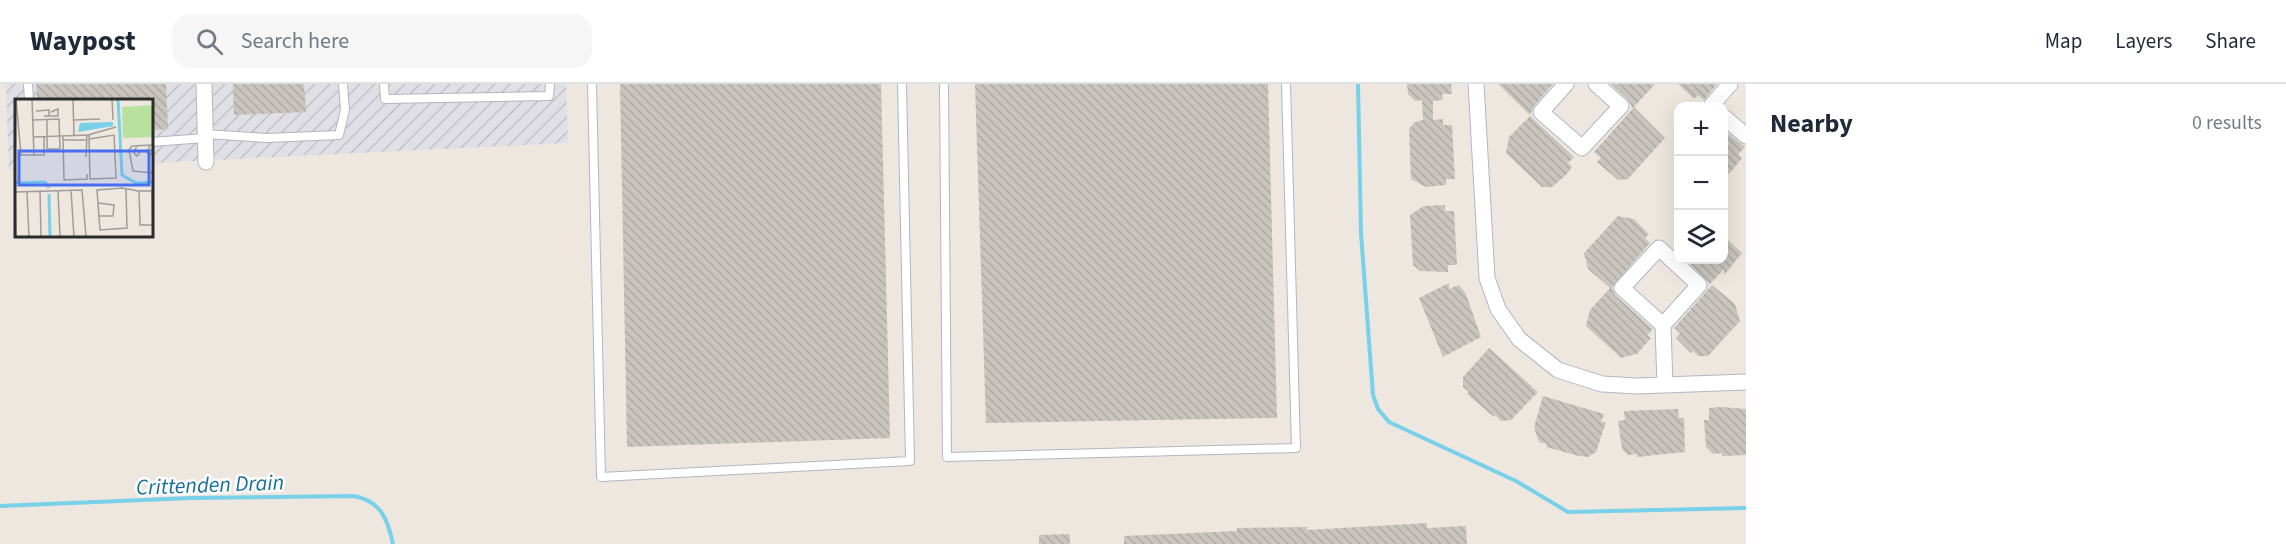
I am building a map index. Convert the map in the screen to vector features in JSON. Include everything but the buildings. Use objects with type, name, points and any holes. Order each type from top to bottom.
[{"type":"street","points":[[204,84],[206,162]]},
{"type":"street","points":[[1476,84],[1487,278],[1494,300],[1513,332],[1536,354],[1558,369],[1587,381],[1619,386],[1746,382]]},
{"type":"street","points":[[1566,84],[1541,112],[1582,148],[1621,106],[1596,84]]},
{"type":"street","points":[[1714,102],[1730,84]]},
{"type":"street","points":[[1728,120],[1746,136]]},
{"type":"street","points":[[1663,325],[1622,288],[1659,248],[1700,285],[1663,325],[1665,385]]},
{"type":"lane","points":[[28,84],[29,99]]},
{"type":"lane","points":[[153,142],[206,136],[267,138],[339,135],[345,110],[344,84]]},
{"type":"lane","points":[[384,84],[385,99],[549,96],[550,84]]},
{"type":"lane","points":[[592,84],[601,477],[910,461],[902,84]]},
{"type":"lane","points":[[944,84],[947,457],[1296,448],[1286,84]]},
{"type":"shaded area","points":[[6,84],[566,84],[568,143],[153,163],[153,99],[15,99],[15,169],[9,170]]},
{"type":"waterway","points":[[1358,84],[1361,233],[1373,395],[1378,409],[1389,422],[1516,481],[1568,512],[1746,508]]},
{"type":"waterway","name":"Crittenden Drain","points":[[0,506],[191,498],[354,496],[371,502],[382,513],[389,527],[393,544]]}]
